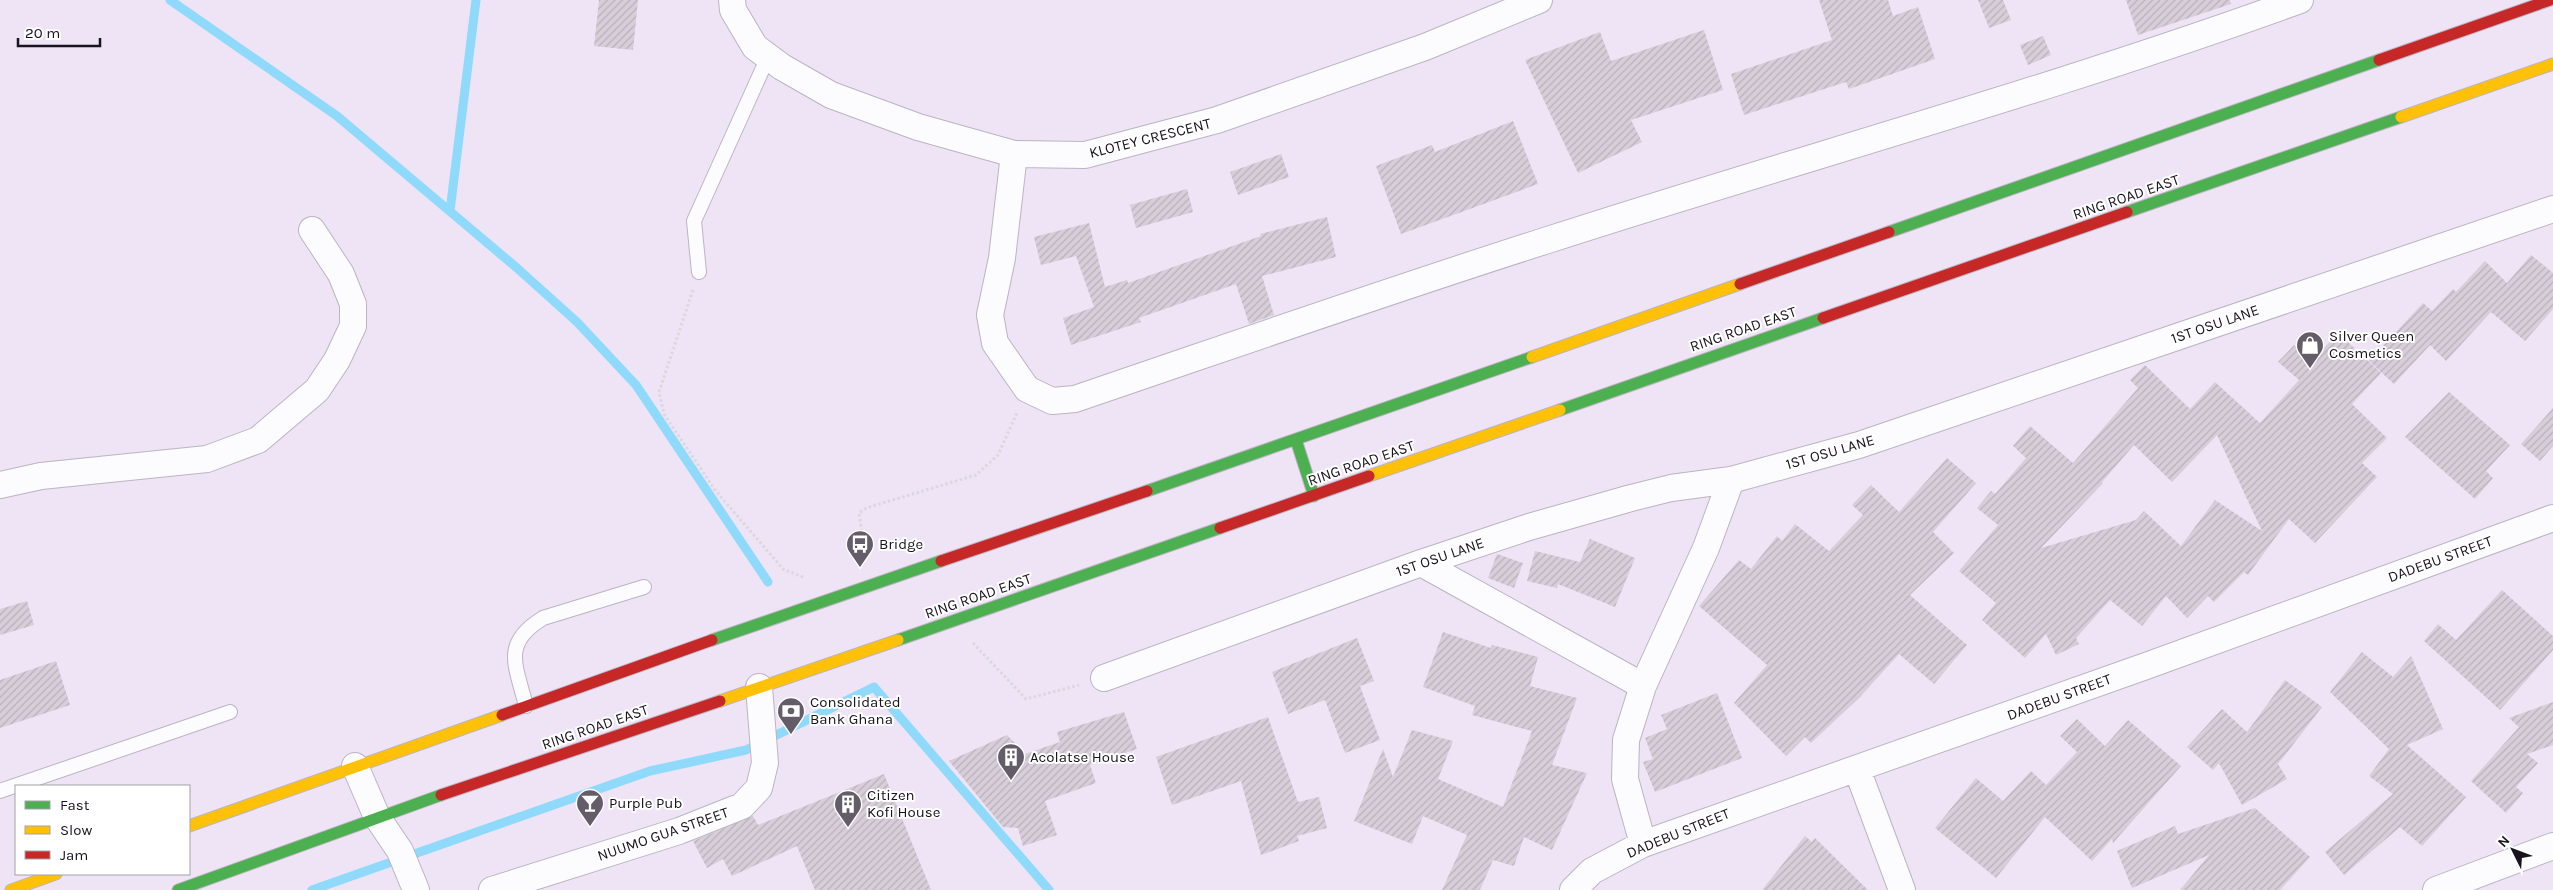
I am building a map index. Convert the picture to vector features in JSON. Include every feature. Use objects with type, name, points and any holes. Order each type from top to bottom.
[{"type":"main road","points":[[190,826],[764,622],[1296,440],[2550,0]]},
{"type":"main road","name":"RING ROAD EAST","points":[[178,890],[378,817],[1314,496],[2553,64]]},
{"type":"main road","points":[[1296,440],[1314,496]]},
{"type":"main road","points":[[11,890],[53,875]]},
{"type":"street","name":"KLOTEY CRESCENT","points":[[732,0],[733,10],[756,47],[768,57],[831,95],[918,127],[1014,154],[1085,155],[1217,120],[1425,47],[1539,0]]},
{"type":"street","points":[[1014,154],[1002,258],[990,315],[995,343],[1027,389],[1052,401],[1075,399],[1552,238],[1864,142],[2229,26],[2300,0]]},
{"type":"street","name":"1ST OSU LANE","points":[[1104,678],[1422,563],[1529,527],[1671,488],[1731,480],[1859,445],[2553,209]]},
{"type":"street","points":[[0,485],[41,476],[207,459],[258,440],[317,390],[337,360],[352,326],[353,304],[344,282],[312,230]]},
{"type":"street","points":[[1643,844],[1625,779],[1626,740],[1643,686],[1706,548],[1731,480]]},
{"type":"street","name":"DADEBU STREET","points":[[1573,890],[1592,871],[1643,844],[2553,518]]},
{"type":"street","points":[[1422,563],[1643,686]]},
{"type":"street","name":"NUUMO GUA STREET","points":[[492,890],[680,831],[742,806],[759,788],[765,763],[759,687]]},
{"type":"street","points":[[355,766],[378,817],[408,871]]},
{"type":"street","points":[[1857,768],[1902,890]]},
{"type":"street","points":[[2436,890],[2553,846]]},
{"type":"lane","points":[[699,272],[694,221],[768,57]]},
{"type":"lane","points":[[526,706],[514,653],[519,639],[529,627],[543,618],[644,587]]},
{"type":"lane","points":[[20,785],[230,712]]},
{"type":"lane","points":[[0,792],[15,787]]},
{"type":"path","points":[[699,272],[660,392],[664,414],[715,490],[783,569],[805,578],[814,575]]},
{"type":"path","points":[[849,563],[858,560],[864,546],[859,513],[866,508],[976,475],[998,455],[1027,389]]},
{"type":"path","points":[[952,621],[1026,699],[1104,678]]},
{"type":"building","points":[[599,0],[638,0],[633,50],[594,46]]},
{"type":"building","points":[[1819,0],[1888,0],[1893,16],[1918,7],[1935,59],[1849,89],[1846,82],[1744,115],[1731,74],[1832,40]]},
{"type":"building","points":[[1978,0],[2003,0],[2011,20],[1989,28]]},
{"type":"building","points":[[2126,0],[2230,0],[2231,4],[2138,35]]},
{"type":"building","points":[[1704,30],[1723,90],[1631,120],[1642,142],[1578,173],[1525,60],[1600,32],[1611,61]]},
{"type":"building","points":[[2043,36],[2051,55],[2028,65],[2020,45]]},
{"type":"building","points":[[1513,121],[1538,184],[1401,234],[1376,166],[1432,145],[1435,152]]},
{"type":"building","points":[[1281,154],[1289,177],[1238,195],[1230,172]]},
{"type":"building","points":[[1187,189],[1193,212],[1136,228],[1130,205]]},
{"type":"building","points":[[1327,217],[1336,257],[1262,276],[1274,315],[1249,324],[1236,284],[1139,318],[1141,322],[1071,345],[1063,318],[1094,307],[1076,256],[1041,265],[1034,237],[1089,223],[1105,287],[1127,280],[1128,283],[1261,236],[1260,234]]},
{"type":"building","points":[[2531,255],[2553,273],[2553,309],[2525,341],[2491,312],[2446,361],[2430,345],[2394,384],[2369,361],[2423,303],[2432,311],[2453,289],[2456,292],[2485,261],[2507,283]]},
{"type":"building","points":[[2338,333],[2381,373],[2352,404],[2387,438],[2362,463],[2377,477],[2315,543],[2289,519],[2248,575],[2244,572],[2214,602],[2208,596],[2187,618],[2166,596],[2142,626],[2110,600],[2076,638],[2079,644],[2056,655],[2046,634],[2025,658],[1982,620],[1996,603],[1959,571],[1998,525],[1977,508],[1991,491],[1995,494],[2026,458],[2013,446],[2030,426],[2073,463],[2138,388],[2130,380],[2145,365],[2190,409],[2215,382],[2260,423],[2299,380],[2278,362],[2294,345],[2312,361]],"holes":[[[2217,435],[2262,531],[2215,500],[2181,546],[2144,511],[2136,520],[2041,548],[2103,483],[2134,445],[2172,482]]]},
{"type":"building","points":[[2449,392],[2510,445],[2486,471],[2493,478],[2475,499],[2405,437]]},
{"type":"building","points":[[2553,408],[2553,446],[2540,461],[2521,444]]},
{"type":"building","points":[[1947,458],[1976,483],[1933,532],[1954,553],[1910,595],[1967,645],[1934,684],[1899,654],[1859,698],[1811,743],[1805,737],[1786,756],[1734,703],[1767,665],[1699,606],[1739,560],[1751,569],[1777,536],[1782,541],[1795,524],[1829,551],[1863,515],[1852,505],[1871,485],[1899,512]]},
{"type":"building","points":[[1590,539],[1635,558],[1615,607],[1558,584],[1557,588],[1527,581],[1535,551],[1580,562]]},
{"type":"building","points":[[1497,554],[1523,563],[1514,588],[1488,578]]},
{"type":"building","points":[[2502,590],[2553,636],[2553,650],[2500,710],[2424,641],[2438,624],[2456,640]]},
{"type":"building","points":[[27,601],[34,625],[0,635],[0,609]]},
{"type":"building","points":[[1443,632],[1491,648],[1492,645],[1538,657],[1530,686],[1577,698],[1552,765],[1587,773],[1552,850],[1524,837],[1514,866],[1493,860],[1480,890],[1442,890],[1467,835],[1423,816],[1412,844],[1354,821],[1383,749],[1393,777],[1412,730],[1453,741],[1438,779],[1503,807],[1532,731],[1472,715],[1475,706],[1423,687]]},
{"type":"building","points":[[1357,638],[1374,681],[1360,686],[1380,740],[1345,753],[1325,700],[1288,714],[1272,672]]},
{"type":"building","points":[[2362,652],[2393,677],[2411,656],[2443,729],[2407,745],[2466,797],[2422,846],[2400,827],[2344,875],[2325,852],[2393,794],[2369,776],[2389,749],[2330,692]]},
{"type":"building","points":[[56,661],[70,705],[0,728],[0,680]]},
{"type":"building","points":[[2285,680],[2322,707],[2278,764],[2287,779],[2242,805],[2219,763],[2213,770],[2187,747],[2222,709],[2247,732]]},
{"type":"building","points":[[1717,693],[1742,758],[1655,792],[1643,762],[1653,759],[1645,738],[1667,729],[1661,715]]},
{"type":"building","points":[[2553,702],[2553,745],[2527,754],[2538,763],[2516,787],[2523,793],[2506,813],[2471,781],[2519,727],[2509,718]]},
{"type":"building","name":"Acolatse House","points":[[1124,712],[1137,749],[1090,765],[1096,783],[1045,801],[1057,835],[1023,846],[1018,828],[1003,827],[949,761],[1007,735],[1025,754],[1060,742],[1057,732]]},
{"type":"building","points":[[1268,717],[1298,802],[1319,797],[1327,828],[1297,836],[1299,841],[1261,855],[1241,781],[1172,805],[1156,757]]},
{"type":"building","points":[[2077,719],[2105,746],[2128,720],[2181,766],[2113,843],[2112,839],[2092,861],[2045,817],[1996,878],[1935,828],[1976,778],[2003,801],[2031,771],[2046,785],[2077,752],[2060,736]]},
{"type":"building","name":"Citizen Kofi House","points":[[884,774],[931,890],[815,890],[797,846],[732,876],[723,859],[707,868],[693,841],[753,816],[758,825]]},
{"type":"building","points":[[2255,808],[2310,857],[2280,890],[2180,890],[2209,855],[2132,888],[2117,851],[2175,826],[2178,834]]},
{"type":"building","points":[[1805,836],[1812,842],[1815,838],[1868,890],[1762,890]]},
{"type":"waterway","points":[[170,0],[337,116],[517,268],[577,322],[636,385],[768,582]]},
{"type":"waterway","points":[[450,211],[476,0]]},
{"type":"waterway","points":[[312,890],[650,771],[746,750],[874,687],[1049,890]]},
{"type":"traffic: fast","points":[[1889,232],[2379,60]]},
{"type":"traffic: fast","points":[[2127,212],[2401,117]]},
{"type":"traffic: fast","points":[[1560,410],[1823,318]]},
{"type":"traffic: fast","points":[[1147,491],[1532,357]]},
{"type":"traffic: fast","points":[[1296,440],[1314,496]]},
{"type":"traffic: fast","points":[[898,640],[1220,528]]},
{"type":"traffic: fast","points":[[712,640],[941,561]]},
{"type":"traffic: fast","points":[[178,890],[441,795]]},
{"type":"traffic: slow","points":[[2401,117],[2553,64]]},
{"type":"traffic: slow","points":[[1532,357],[1740,284]]},
{"type":"traffic: slow","points":[[1369,476],[1560,410]]},
{"type":"traffic: slow","points":[[720,701],[898,640]]},
{"type":"traffic: slow","points":[[190,826],[502,715]]},
{"type":"traffic: slow","points":[[11,890],[53,875]]},
{"type":"traffic: jam","points":[[2379,60],[2550,0]]},
{"type":"traffic: jam","points":[[1823,318],[2127,212]]},
{"type":"traffic: jam","points":[[1740,284],[1889,232]]},
{"type":"traffic: jam","points":[[1220,528],[1369,476]]},
{"type":"traffic: jam","points":[[941,561],[1147,491]]},
{"type":"traffic: jam","points":[[502,715],[712,640]]},
{"type":"traffic: jam","points":[[441,795],[720,701]]},
{"type":"place","name":"Silver Queen Cosmetics","points":[[2310,369]]},
{"type":"place","name":"Bridge","points":[[860,568]]},
{"type":"place","name":"Consolidated Bank Ghana","points":[[791,735]]},
{"type":"place","name":"Acolatse House","points":[[1011,781]]},
{"type":"place","name":"Purple Pub","points":[[590,827]]},
{"type":"place","name":"Citizen Kofi House","points":[[848,828]]}]
